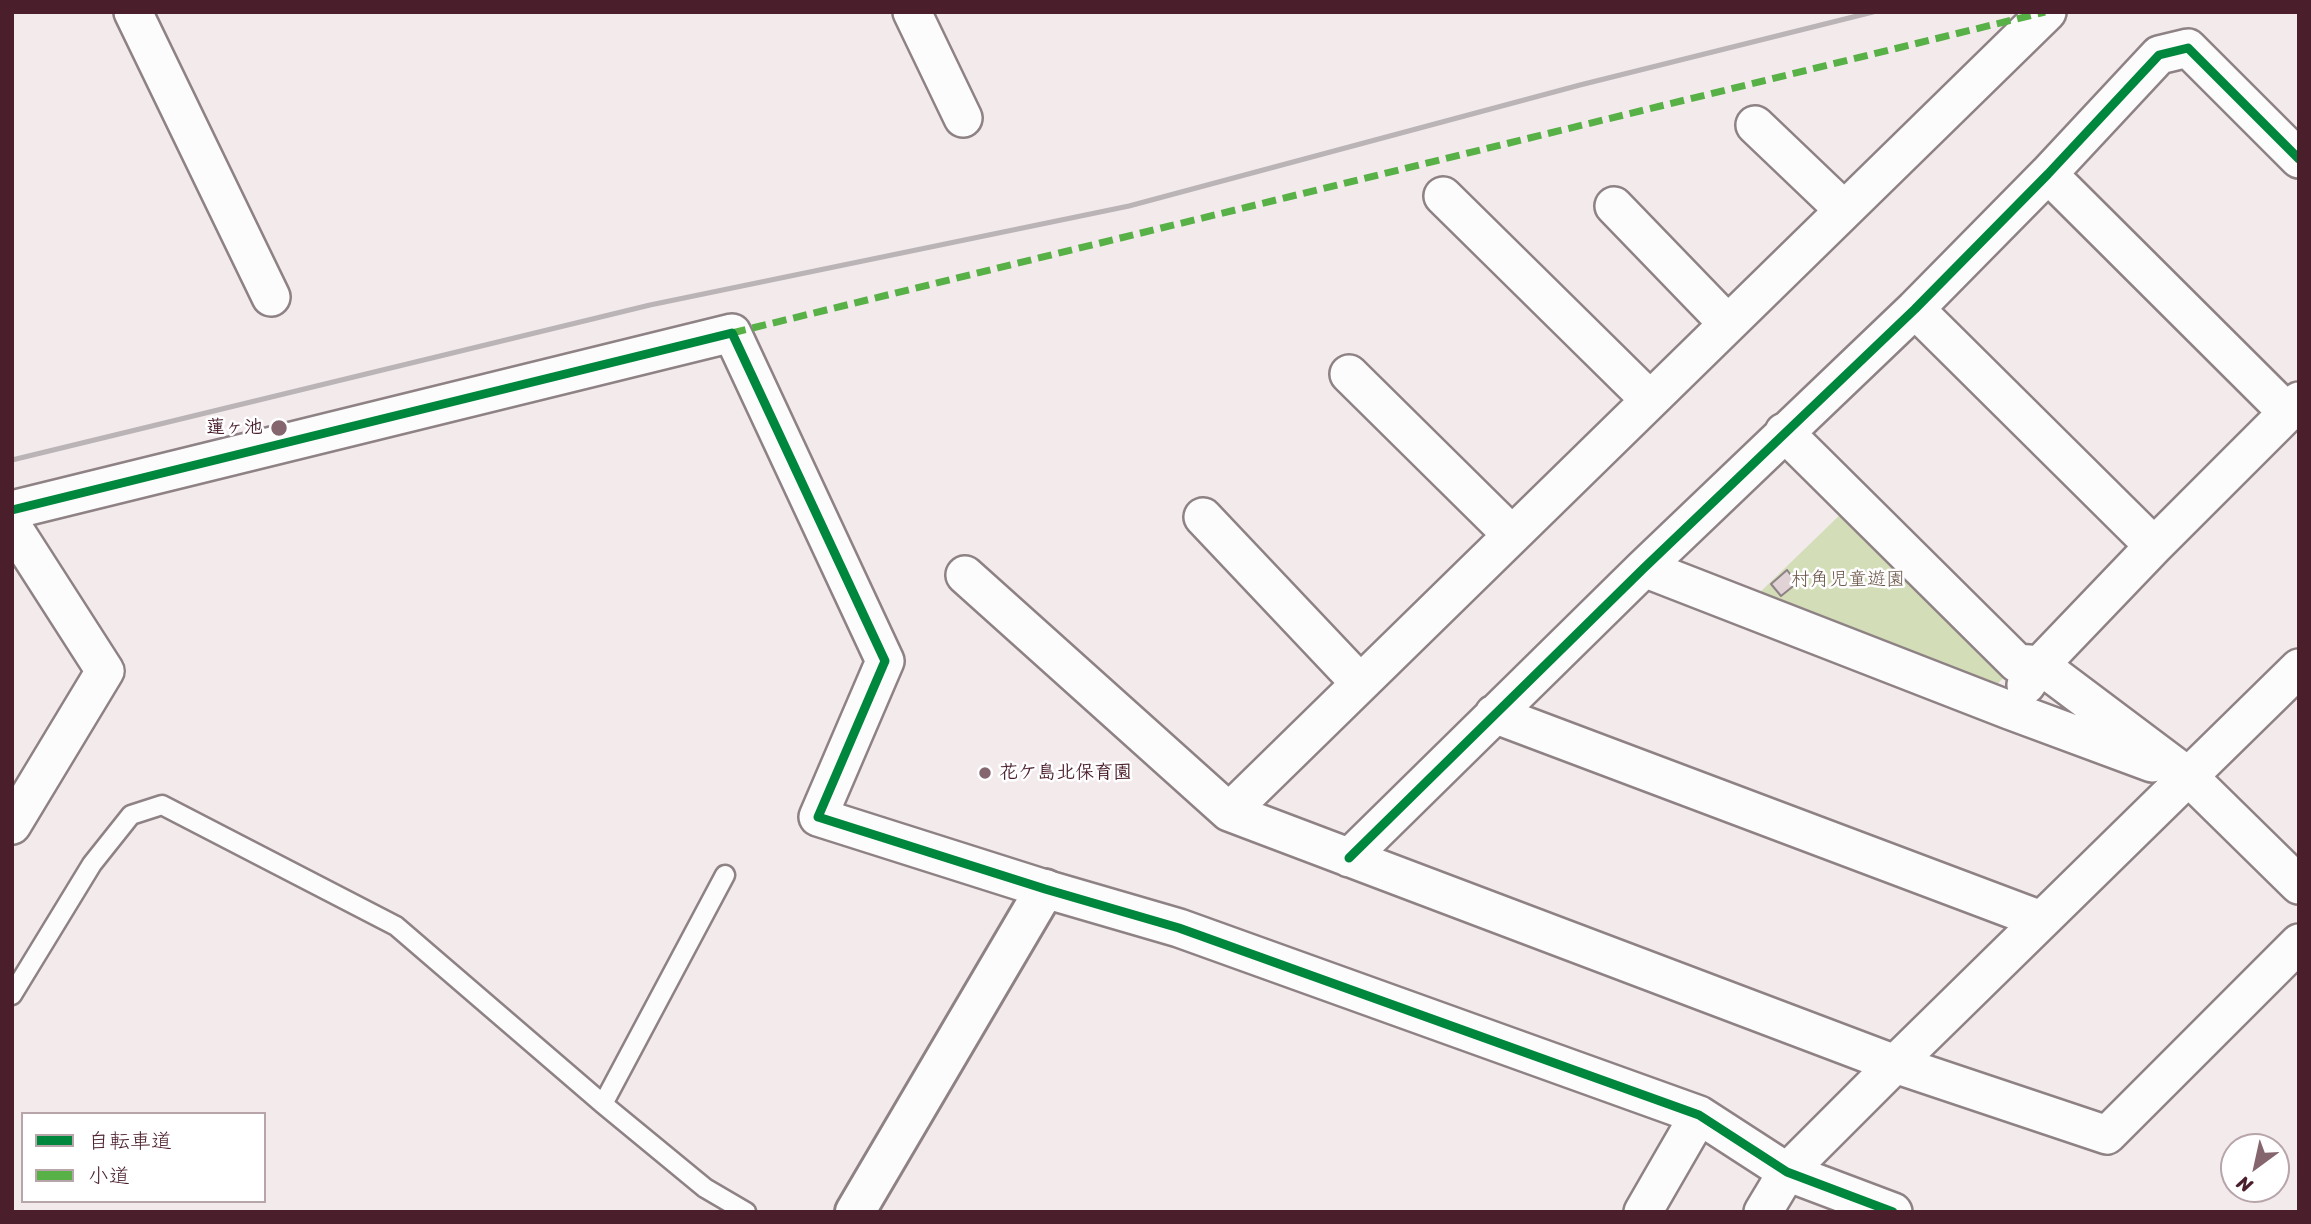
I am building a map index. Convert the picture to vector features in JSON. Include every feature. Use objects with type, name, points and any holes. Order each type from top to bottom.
[{"type":"street","points":[[133,12],[271,297]]},
{"type":"street","points":[[912,12],[963,118]]},
{"type":"street","points":[[1229,812],[2047,12]]},
{"type":"street","points":[[1349,858],[1784,432],[1915,309],[2048,174],[2159,55],[2188,48],[2299,159]]},
{"type":"street","points":[[1755,125],[1844,210]]},
{"type":"street","points":[[2009,710],[2039,665],[2293,407],[2048,174]]},
{"type":"street","points":[[1443,196],[1650,400]]},
{"type":"street","points":[[1614,206],[1728,324]]},
{"type":"street","points":[[1915,309],[2154,546]]},
{"type":"street","points":[[12,510],[732,333],[885,661],[818,817],[1045,889],[1179,928],[1699,1115],[1787,1172],[1893,1212]]},
{"type":"street","points":[[1349,374],[1512,535]]},
{"type":"street","points":[[1784,432],[2017,663],[2039,665],[2189,777],[2299,885]]},
{"type":"street","points":[[1203,517],[1360,683]]},
{"type":"street","points":[[12,526],[106,671],[16,809]]},
{"type":"street","points":[[1644,568],[2189,777]]},
{"type":"street","points":[[965,575],[1229,812],[1895,1064],[2107,1135],[2299,943]]},
{"type":"street","points":[[1763,1212],[1787,1172],[2299,668]]},
{"type":"street","points":[[1494,714],[2041,920]]},
{"type":"street","points":[[855,1212],[1045,889]]},
{"type":"street","points":[[1643,1212],[1699,1115]]},
{"type":"lane","points":[[12,995],[92,864],[131,815],[162,805],[396,926],[705,1188],[746,1212]]},
{"type":"lane","points":[[603,1104],[725,875]]},
{"type":"green space","name":"村角児童遊園","points":[[1845,510],[2004,663],[2004,677],[1991,691],[1756,596]]},
{"type":"building","points":[[1787,570],[1797,583],[1781,596],[1771,584]]},
{"type":"railway","points":[[12,460],[650,305],[1129,206],[1580,85],[1873,12]]},
{"type":"marked path","points":[[732,333],[2045,12]]},
{"type":"cycle path","points":[[1349,858],[1644,568],[1915,309],[2048,174],[2159,55],[2188,48],[2299,159]]},
{"type":"cycle path","points":[[12,510],[732,333],[885,661],[818,817],[1045,889],[1179,928],[1699,1115],[1787,1172],[1893,1212]]},
{"type":"place","name":"蓮ヶ池","points":[[279,428]]},
{"type":"place","name":"花ケ島北保育園","points":[[985,773]]}]
